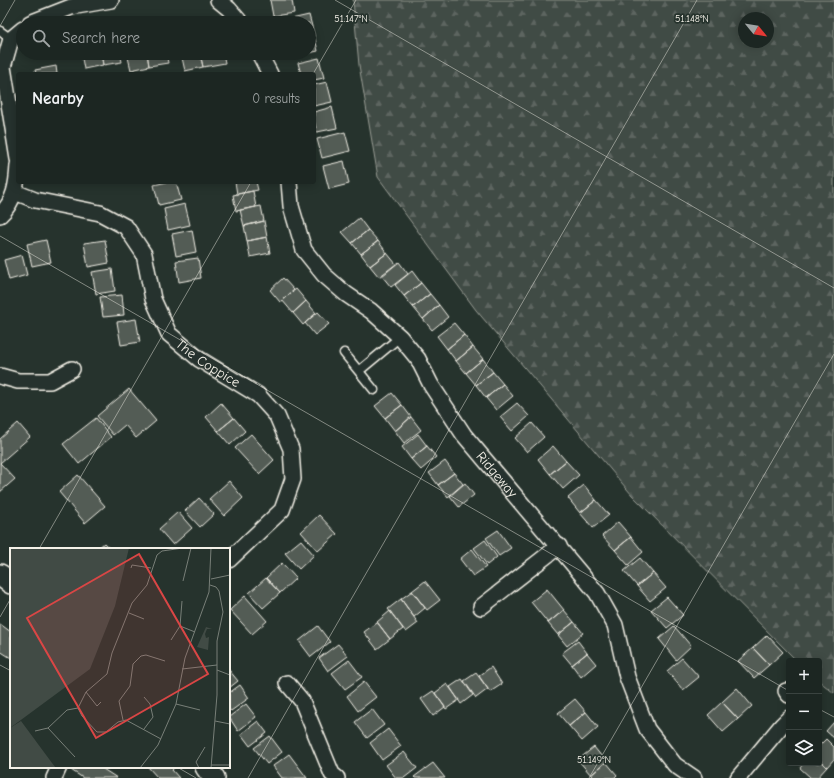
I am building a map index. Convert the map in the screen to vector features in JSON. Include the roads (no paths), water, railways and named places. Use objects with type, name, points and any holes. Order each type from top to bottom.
[{"type":"street","points":[[48,16],[71,7],[111,0]]},
{"type":"street","points":[[218,0],[235,16]]},
{"type":"street","points":[[16,31],[6,35],[3,67],[16,147]]},
{"type":"street","points":[[263,60],[269,72]]},
{"type":"street","points":[[0,215],[15,192],[17,184]]},
{"type":"street","name":"Ridgeway","points":[[289,184],[291,206],[304,250],[324,275],[346,294],[371,311],[400,336],[418,359],[431,385],[464,436],[559,546],[597,593],[615,625],[627,677],[647,729],[675,765],[694,778]]},
{"type":"street","name":"The Coppice","points":[[15,192],[35,200],[100,213],[126,227],[144,254],[153,299],[169,334],[200,359],[258,395],[277,416],[291,449],[293,479],[282,510],[230,559]]},
{"type":"street","points":[[0,376],[18,381],[50,381],[72,369]]},
{"type":"street","points":[[481,607],[559,546]]},
{"type":"street","points":[[0,575],[10,582]]},
{"type":"street","points":[[287,683],[302,701],[332,777]]},
{"type":"street","points":[[738,778],[786,721]]},
{"type":"street","points":[[54,778],[59,768]]},
{"type":"street","points":[[207,768],[214,778]]},
{"type":"lane","points":[[359,372],[400,336]]},
{"type":"lane","points":[[344,352],[374,390]]}]
